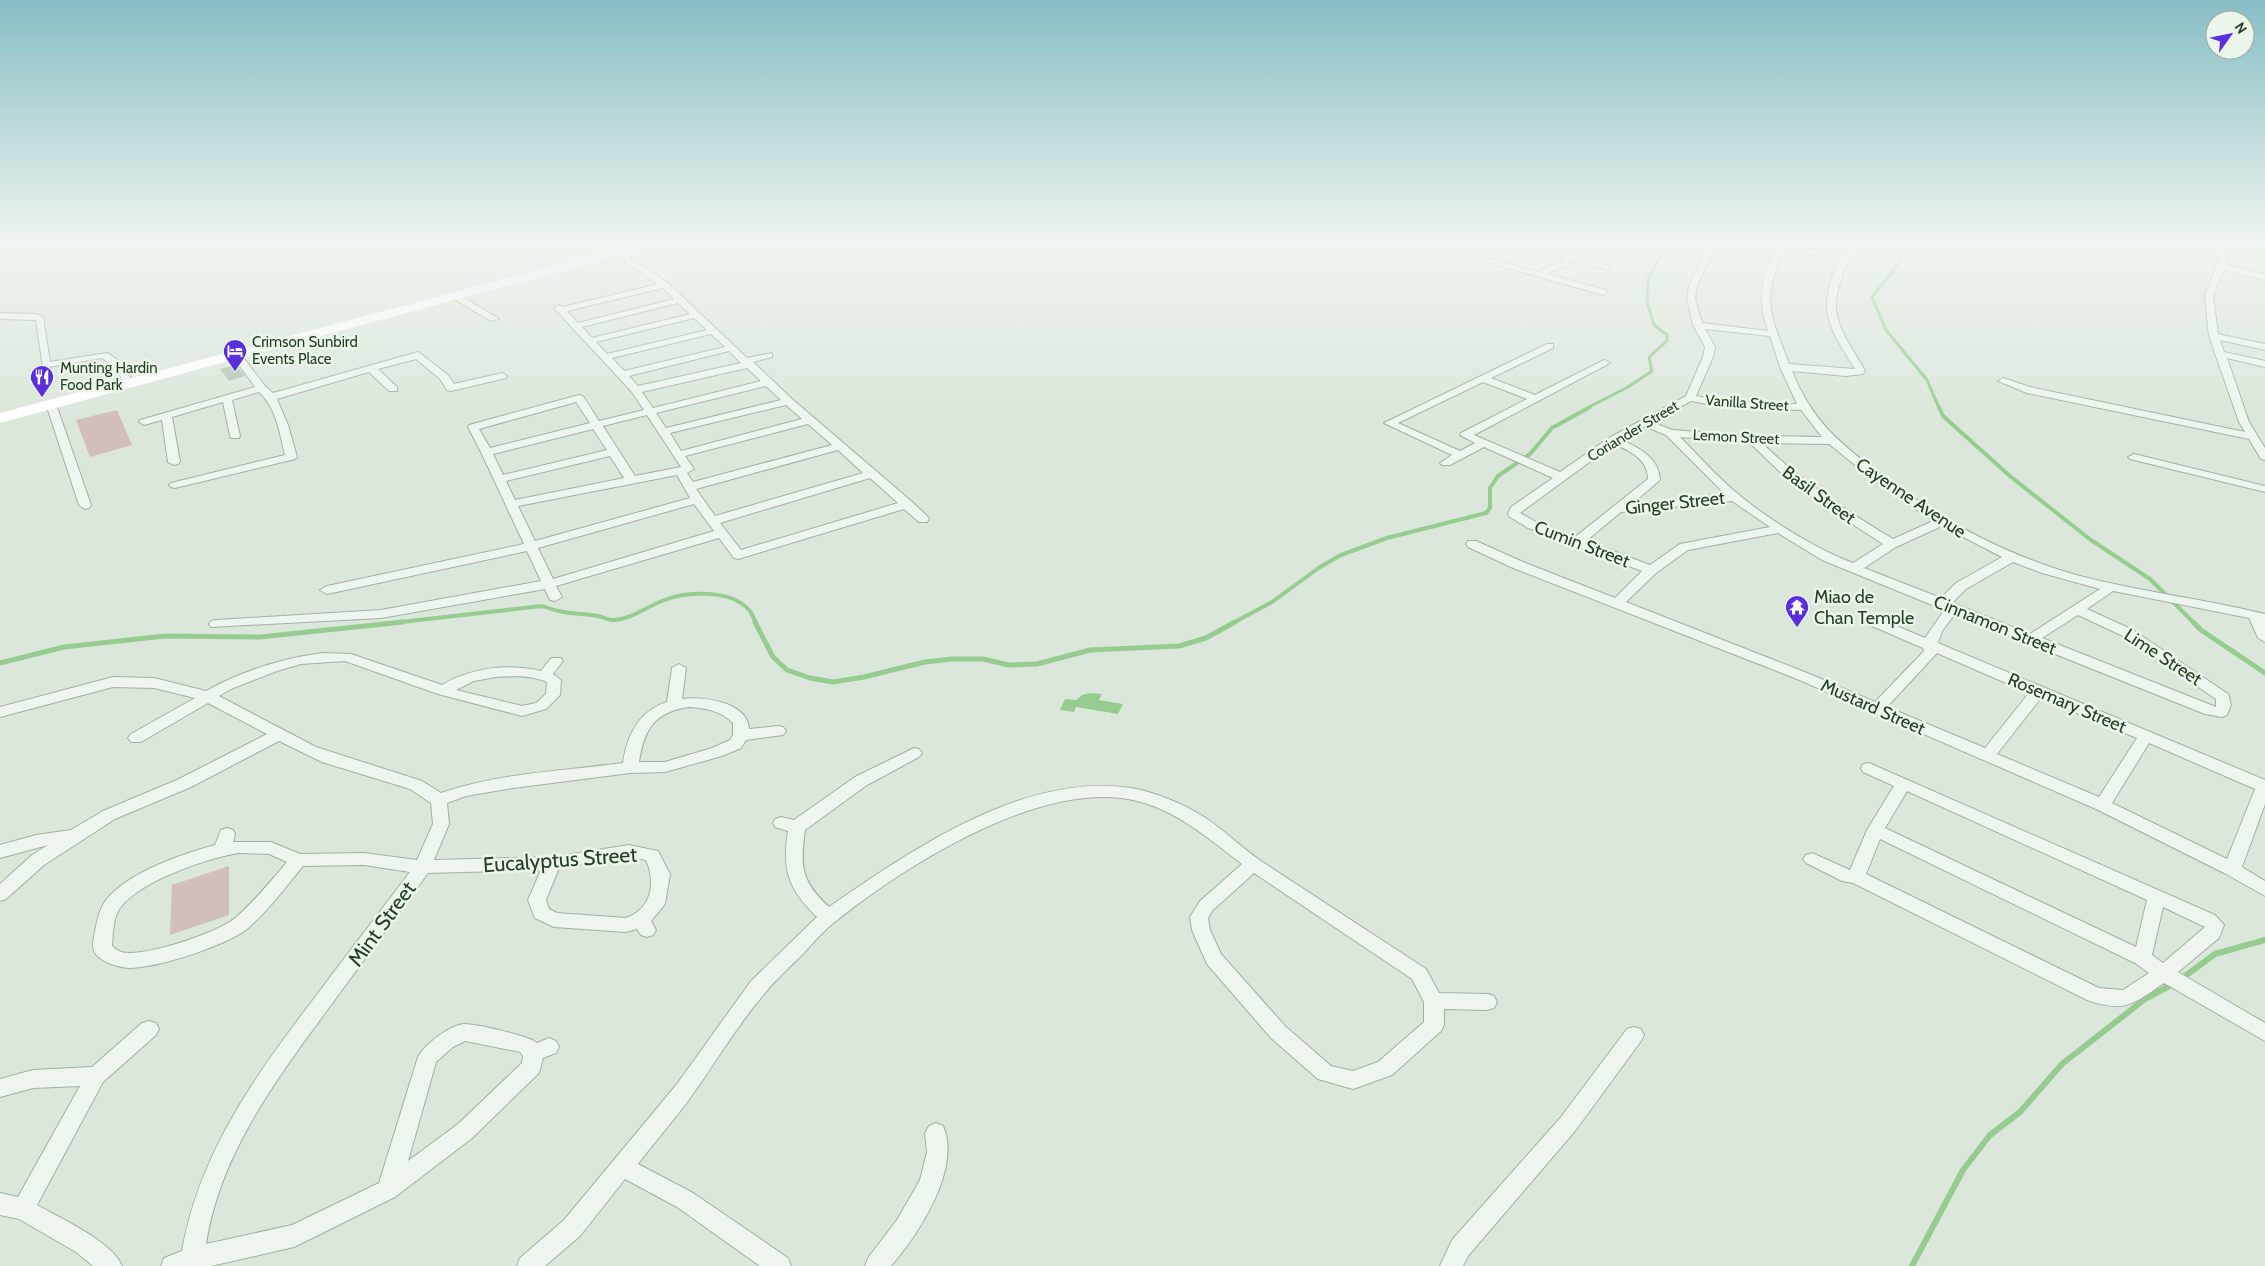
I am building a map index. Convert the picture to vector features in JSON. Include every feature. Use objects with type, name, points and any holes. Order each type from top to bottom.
[{"type":"street","points":[[0,418],[435,301]]},
{"type":"street","points":[[463,301],[494,319]]},
{"type":"street","points":[[511,504],[688,469],[636,390],[560,309],[595,301]]},
{"type":"street","points":[[576,326],[676,301]]},
{"type":"street","points":[[681,301],[788,401],[923,519]]},
{"type":"street","name":"Coriander Street","points":[[1514,514],[1515,510],[1614,440],[1642,422],[1690,398],[1710,348],[1698,325],[1692,301]]},
{"type":"street","name":"Cayenne Avenue","points":[[1765,301],[1773,334],[1785,367],[1804,407],[1815,424],[1831,441],[1903,496],[1942,522],[1969,538],[2048,570],[2136,592],[2260,616]]},
{"type":"street","points":[[1785,367],[1846,373],[1859,372],[1860,370],[1838,333],[1830,301]]},
{"type":"street","points":[[2210,301],[2214,336],[2244,422],[2265,457]]},
{"type":"street","points":[[590,341],[697,315]]},
{"type":"street","points":[[0,316],[36,317],[40,319],[46,366],[104,355],[121,366],[128,383]]},
{"type":"street","points":[[1698,325],[1773,334]]},
{"type":"street","points":[[605,357],[714,331]]},
{"type":"street","points":[[2214,336],[2265,348]]},
{"type":"street","points":[[1460,455],[1389,423],[1550,346]]},
{"type":"street","points":[[622,375],[732,348]]},
{"type":"street","points":[[175,485],[291,457],[283,425],[271,397],[236,354]]},
{"type":"street","points":[[2220,354],[2265,364]]},
{"type":"street","points":[[271,397],[418,355],[444,377],[451,388],[502,376]]},
{"type":"street","points":[[636,390],[747,363],[769,355]]},
{"type":"street","points":[[1561,477],[1465,435],[1605,363]]},
{"type":"street","points":[[371,368],[392,389]]},
{"type":"street","points":[[1483,378],[1536,399]]},
{"type":"street","points":[[487,452],[768,382]]},
{"type":"street","points":[[2003,382],[2027,390],[2253,437]]},
{"type":"street","points":[[144,422],[262,388]]},
{"type":"street","points":[[555,597],[487,452],[473,427],[579,398],[632,481]]},
{"type":"street","name":"Vanilla Street","points":[[1690,398],[1724,404],[1804,407]]},
{"type":"street","points":[[227,399],[235,436]]},
{"type":"street","points":[[663,432],[788,401]]},
{"type":"street","points":[[51,404],[85,506]]},
{"type":"street","points":[[168,416],[174,462]]},
{"type":"street","points":[[678,455],[810,420]]},
{"type":"street","name":"Lemon Street","points":[[1642,422],[1670,433],[1752,439],[1831,441]]},
{"type":"street","name":"Cinnamon Street","points":[[1670,433],[1734,497],[1814,550],[2030,640],[2210,711]]},
{"type":"street","name":"Basil Street","points":[[1752,439],[1774,462],[1807,490],[1845,517],[1892,544]]},
{"type":"street","points":[[1577,542],[1654,480],[1649,462],[1614,440]]},
{"type":"street","points":[[1446,463],[1484,443]]},
{"type":"street","points":[[689,487],[840,446]]},
{"type":"street","points":[[500,479],[613,452]]},
{"type":"street","points":[[2134,457],[2265,490]]},
{"type":"street","points":[[680,470],[697,500],[738,555],[907,504]]},
{"type":"street","points":[[713,521],[872,474]]},
{"type":"street","name":"Ginger Street","points":[[1616,509],[1734,497]]},
{"type":"street","points":[[327,590],[531,546],[697,500]]},
{"type":"street","name":"Cumin Street","points":[[1514,514],[1532,525],[1651,570]]},
{"type":"street","points":[[1855,568],[1892,544],[1942,522]]},
{"type":"street","points":[[1618,603],[1651,570],[1684,547],[1780,529]]},
{"type":"street","points":[[216,624],[381,614],[549,584],[722,533]]},
{"type":"street","name":"Mustard Street","points":[[1472,544],[1518,565],[1802,676],[2102,805],[2232,869],[2265,889]]},
{"type":"street","points":[[1877,709],[1930,652],[1929,644],[1950,612],[1947,600],[1961,586],[2012,557]]},
{"type":"street","points":[[2030,640],[2111,586]]},
{"type":"street","name":"Lime Street","points":[[2077,608],[2128,633],[2222,697],[2224,705],[2222,712],[2210,711]]},
{"type":"street","points":[[2260,616],[2265,638]]},
{"type":"street","name":"Rosemary Street","points":[[1870,620],[2264,786]]},
{"type":"street","points":[[136,738],[207,696],[272,668],[323,656],[346,657],[443,690],[522,711],[542,706],[553,695],[554,680],[533,672],[478,675],[459,681],[443,690]]},
{"type":"street","points":[[545,675],[556,661]]},
{"type":"street","points":[[674,704],[678,668]]},
{"type":"street","points":[[0,712],[113,682],[134,681],[154,684],[207,696],[278,735],[328,758],[416,785],[439,800],[464,791],[513,782],[630,768],[665,767],[717,752],[736,744],[741,735],[741,722],[727,710],[686,701],[674,704],[656,712],[643,726],[636,740],[630,768]]},
{"type":"street","points":[[1986,756],[2039,690]]},
{"type":"street","points":[[741,735],[778,731]]},
{"type":"street","points":[[0,894],[25,871],[74,836],[109,816],[184,783],[278,735]]},
{"type":"street","points":[[2102,805],[2146,736]]},
{"type":"street","points":[[828,917],[801,888],[795,872],[794,844],[789,825],[862,781],[914,753]]},
{"type":"street","points":[[1812,859],[1848,876],[1856,877],[2094,994],[2107,998],[2126,998],[2175,980],[2213,933],[2215,925],[2209,920],[1869,768]]},
{"type":"street","points":[[1856,877],[1875,830],[1902,784]]},
{"type":"street","points":[[2232,869],[2264,786]]},
{"type":"street","points":[[528,1266],[572,1228],[684,1090],[758,987],[828,917],[892,872],[930,849],[1004,812],[1056,796],[1092,791],[1132,794],[1181,811],[1198,821],[1253,864],[1419,974],[1434,1001],[1434,1025],[1385,1069],[1354,1080],[1325,1073],[1278,1032],[1214,959],[1201,930],[1200,917],[1206,906],[1253,864]]},
{"type":"street","name":"Mint Street","points":[[185,1264],[206,1198],[232,1134],[276,1064],[423,867],[441,824],[439,800]]},
{"type":"street","points":[[1875,830],[2142,958],[2175,980],[2265,1033]]},
{"type":"street","points":[[0,852],[22,843],[46,838],[74,836]]},
{"type":"street","points":[[225,841],[271,848],[298,860],[261,905],[237,926],[202,943],[158,956],[120,960],[102,949],[104,930],[113,905],[130,888],[225,841]]},
{"type":"street","name":"Eucalyptus Street","points":[[298,860],[364,859],[423,867],[553,863],[629,851],[652,855],[661,874],[656,904],[644,925],[554,920],[541,913],[537,900],[553,863]]},
{"type":"street","points":[[2142,958],[2157,897]]},
{"type":"street","points":[[1434,1001],[1487,1002]]},
{"type":"street","points":[[23,1209],[96,1076],[149,1029]]},
{"type":"street","points":[[185,1264],[294,1236],[387,1190],[464,1131],[532,1067],[541,1050],[464,1032],[446,1041],[428,1057],[410,1113],[396,1167],[387,1190]]},
{"type":"street","points":[[1451,1266],[1460,1248],[1568,1124],[1634,1035]]},
{"type":"street","points":[[0,1088],[33,1079],[96,1076]]},
{"type":"street","points":[[876,1266],[898,1241],[928,1184],[938,1153],[936,1133]]},
{"type":"street","points":[[623,1167],[685,1200],[780,1266]]},
{"type":"street","points":[[0,1204],[23,1209],[84,1244],[112,1266]]},
{"type":"shaded area","points":[[117,410],[132,445],[90,457],[76,420]]},
{"type":"shaded area","points":[[1090,693],[1102,694],[1099,700],[1123,704],[1118,714],[1076,707],[1074,712],[1060,710],[1065,699],[1076,700],[1082,695]]},
{"type":"shaded area","points":[[229,866],[229,915],[170,935],[172,885]]},
{"type":"building","name":"Crimson Sunbird Events Place","points":[[236,365],[245,376],[229,381],[220,369]]},
{"type":"waterway","points":[[1587,408],[1628,387],[1652,371],[1649,357],[1667,341],[1667,335],[1654,325],[1647,301]]},
{"type":"waterway","points":[[1874,301],[1886,330],[1927,380],[1939,408]]},
{"type":"waterway","points":[[1233,623],[1272,602],[1320,567],[1341,555],[1387,538],[1486,513],[1490,508],[1490,488],[1498,476],[1530,454],[1552,428],[1590,407]]},
{"type":"waterway","points":[[1939,407],[1943,416],[2011,477],[2091,540],[2150,579],[2201,630],[2265,673]]},
{"type":"waterway","points":[[392,623],[542,606],[563,612],[598,616],[611,620],[632,616],[672,598],[695,594],[720,595],[731,598],[741,603],[750,611],[756,623]]},
{"type":"waterway","points":[[0,663],[64,647],[165,636],[260,637],[403,622]]},
{"type":"waterway","points":[[755,622],[773,657],[787,670],[810,678],[833,682],[864,677],[925,662],[952,659],[983,659],[1008,665],[1037,664],[1090,650],[1179,646],[1206,638],[1235,622]]},
{"type":"waterway","points":[[2181,979],[2215,954],[2265,940]]},
{"type":"waterway","points":[[1912,1266],[1963,1170],[1990,1135],[2020,1112],[2062,1064],[2145,999],[2173,984]]},
{"type":"place","name":"Crimson Sunbird Events Place","points":[[235,372]]},
{"type":"place","name":"Munting Hardin Food Park","points":[[42,398]]},
{"type":"place","name":"Miao de Chan Temple","points":[[1797,628]]}]
